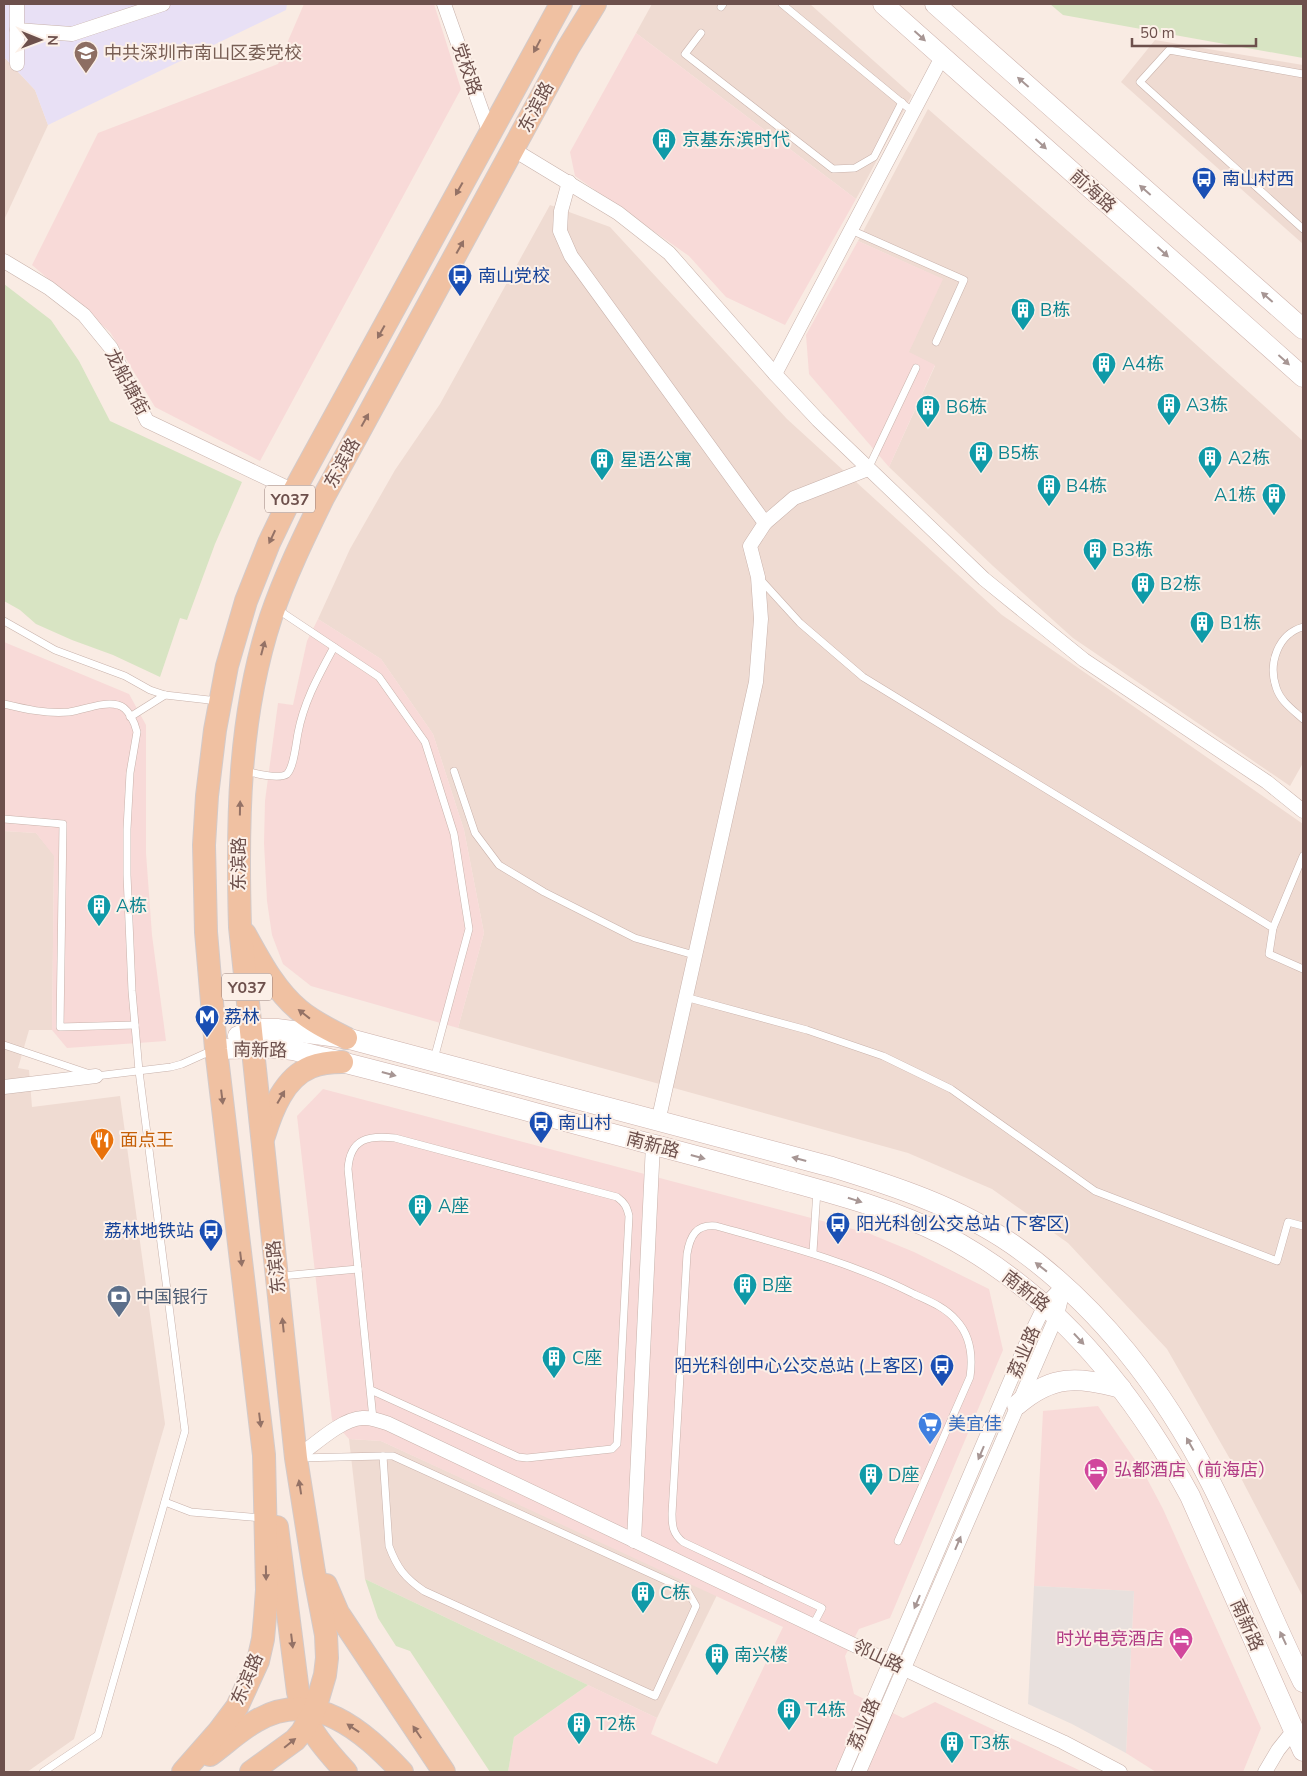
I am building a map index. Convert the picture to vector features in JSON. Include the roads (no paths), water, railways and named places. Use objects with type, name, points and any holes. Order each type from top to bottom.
[{"type":"main road","name":"东滨路","points":[[183,1772],[237,1708],[258,1661],[263,1639],[266,1608],[264,1455],[216,1049],[206,932],[204,854],[207,796],[215,730],[227,666],[246,601],[269,543],[294,491],[561,4]]},
{"type":"main road","name":"东滨路","points":[[251,1772],[295,1740],[325,1675],[327,1658],[326,1635],[296,1458],[240,926],[238,862],[244,736],[256,674],[275,608],[294,559],[323,498],[568,48],[595,4]]},
{"type":"main road","name":"前海路","points":[[883,4],[1303,377]]},
{"type":"main road","name":"前海路","points":[[936,4],[1303,329]]},
{"type":"main road","points":[[240,926],[263,965],[284,995],[299,1010],[314,1021],[346,1038]]},
{"type":"main road","name":"南新路","points":[[252,1040],[262,1029],[290,1030],[313,1035],[346,1038],[832,1167],[914,1194],[975,1222],[1011,1244],[1064,1285],[1101,1322],[1142,1373],[1186,1437],[1211,1483],[1303,1682]]},
{"type":"main road","name":"南新路","points":[[216,1049],[252,1040],[653,1144],[817,1189],[883,1209],[942,1234],[993,1265],[1051,1310],[1093,1354],[1145,1420],[1190,1496],[1303,1751]]},
{"type":"main road","points":[[262,1142],[278,1100],[288,1083],[312,1066],[342,1062]]},
{"type":"main road","points":[[1017,1406],[1031,1393],[1062,1381],[1095,1382],[1121,1388]]},
{"type":"main road","points":[[264,1455],[280,1547],[298,1692],[317,1738],[346,1772]]},
{"type":"main road","points":[[1190,1496],[1211,1483]]},
{"type":"main road","points":[[308,1535],[322,1578],[338,1613],[444,1772]]},
{"type":"main road","points":[[187,1772],[256,1721],[279,1710],[308,1713],[342,1721],[380,1750],[402,1772]]},
{"type":"street","points":[[17,4],[17,64]]},
{"type":"street","points":[[17,30],[72,34],[163,4]]},
{"type":"street","name":"党校路","points":[[444,4],[490,134]]},
{"type":"street","points":[[775,374],[851,230],[907,107],[942,57]]},
{"type":"street","points":[[514,150],[618,213],[669,253],[775,374],[868,469],[984,579],[1084,660],[1300,806]]},
{"type":"street","points":[[569,182],[560,211],[560,231],[572,256],[765,523]]},
{"type":"street","name":"龙船塘街","points":[[4,261],[49,288],[84,315],[111,348],[147,421],[294,491]]},
{"type":"street","points":[[658,1122],[756,682],[761,619],[758,577],[750,546],[765,523],[794,498],[868,469]]},
{"type":"street","points":[[4,1086],[96,1076]]},
{"type":"street","points":[[634,1541],[653,1144]]},
{"type":"street","name":"荔业路","points":[[859,1772],[1017,1406],[1051,1310],[1064,1285]]},
{"type":"street","name":"荔业路","points":[[843,1772],[1027,1342],[1051,1310]]},
{"type":"street","points":[[296,1458],[344,1423],[362,1418],[373,1419]]},
{"type":"street","name":"邻山路","points":[[373,1419],[389,1424],[1082,1751],[1120,1772]]},
{"type":"street","points":[[1265,1772],[1278,1750],[1294,1730]]},
{"type":"lane","points":[[701,33],[685,54],[833,169],[855,168],[874,157],[907,107],[782,4]]},
{"type":"lane","points":[[1303,74],[1169,50],[1140,82],[1303,229]]},
{"type":"lane","points":[[851,230],[964,280],[936,342]]},
{"type":"lane","points":[[868,469],[916,368]]},
{"type":"lane","points":[[758,577],[800,623],[863,677],[1273,928]]},
{"type":"lane","points":[[275,608],[379,677],[425,742],[454,834],[470,929],[433,1062]]},
{"type":"lane","points":[[4,621],[55,650],[125,676],[165,696],[220,701]]},
{"type":"lane","points":[[1303,627],[1294,629],[1283,640],[1276,652],[1273,669],[1276,688],[1286,704],[1303,719]]},
{"type":"lane","points":[[242,771],[278,776],[286,774],[291,768],[300,722],[311,690],[334,647]]},
{"type":"lane","points":[[130,717],[165,696]]},
{"type":"lane","points":[[4,704],[47,712],[67,712],[116,704],[124,708],[136,727],[137,732],[130,773],[127,829],[129,918],[135,1025],[139,1071],[185,1431],[98,1735],[43,1772]]},
{"type":"lane","points":[[454,771],[475,833],[499,865],[544,892],[635,938],[694,955]]},
{"type":"lane","points":[[4,819],[63,824],[60,1027],[135,1025]]},
{"type":"lane","points":[[1303,856],[1273,928],[1269,954],[1303,969]]},
{"type":"lane","points":[[685,997],[807,1030],[883,1056],[951,1089],[1095,1191],[1277,1261],[1288,1222],[1303,1226]]},
{"type":"lane","points":[[4,1045],[96,1076],[182,1064],[216,1049]]},
{"type":"lane","points":[[371,1390],[518,1457],[527,1458],[612,1450],[617,1444],[629,1216],[623,1201],[608,1194],[396,1138],[370,1138],[357,1144],[349,1160],[348,1169],[373,1419]]},
{"type":"lane","points":[[813,1252],[817,1189]]},
{"type":"lane","points":[[813,1625],[822,1608],[683,1542],[677,1538],[672,1524],[687,1254],[690,1240],[699,1229],[704,1226],[716,1226],[813,1252],[871,1274],[946,1310],[957,1321],[970,1345],[972,1362],[970,1377],[898,1541]]},
{"type":"lane","points":[[278,1277],[358,1269]]},
{"type":"lane","points":[[296,1458],[383,1456],[393,1456],[687,1590],[696,1606],[655,1696],[424,1590],[410,1581],[394,1559],[390,1546],[383,1456]]},
{"type":"lane","points":[[165,1502],[191,1512],[265,1518]]},
{"type":"place","name":"中共深圳市南山区委党校","points":[[86,74]]},
{"type":"place","name":"京基东滨时代","points":[[664,161]]},
{"type":"place","name":"南山村西","points":[[1204,200]]},
{"type":"place","name":"南山党校","points":[[460,297]]},
{"type":"place","name":"B栋","points":[[1023,331]]},
{"type":"place","name":"A4栋","points":[[1104,385]]},
{"type":"place","name":"A3栋","points":[[1169,426]]},
{"type":"place","name":"B6栋","points":[[928,428]]},
{"type":"place","name":"B5栋","points":[[981,474]]},
{"type":"place","name":"A2栋","points":[[1210,479]]},
{"type":"place","name":"星语公寓","points":[[602,481]]},
{"type":"place","name":"B4栋","points":[[1049,507]]},
{"type":"place","name":"A1栋","points":[[1274,516]]},
{"type":"place","name":"B3栋","points":[[1095,571]]},
{"type":"place","name":"B2栋","points":[[1143,605]]},
{"type":"place","name":"B1栋","points":[[1202,644]]},
{"type":"place","name":"A栋","points":[[99,927]]},
{"type":"place","name":"荔林","points":[[207,1038]]},
{"type":"place","name":"南山村","points":[[541,1144]]},
{"type":"place","name":"面点王","points":[[102,1161]]},
{"type":"place","name":"A座","points":[[420,1227]]},
{"type":"place","name":"阳光科创公交总站 (下客区)","points":[[838,1245]]},
{"type":"place","name":"荔林地铁站","points":[[211,1252]]},
{"type":"place","name":"B座","points":[[745,1306]]},
{"type":"place","name":"中国银行","points":[[119,1318]]},
{"type":"place","name":"C座","points":[[554,1379]]},
{"type":"place","name":"阳光科创中心公交总站 (上客区)","points":[[942,1387]]},
{"type":"place","name":"美宜佳","points":[[930,1445]]},
{"type":"place","name":"弘都酒店（前海店）","points":[[1096,1491]]},
{"type":"place","name":"D座","points":[[871,1496]]},
{"type":"place","name":"C栋","points":[[643,1614]]},
{"type":"place","name":"时光电竞酒店","points":[[1181,1660]]},
{"type":"place","name":"南兴楼","points":[[717,1676]]},
{"type":"place","name":"T4栋","points":[[789,1731]]},
{"type":"place","name":"T2栋","points":[[579,1745]]},
{"type":"place","name":"T3栋","points":[[952,1764]]}]
